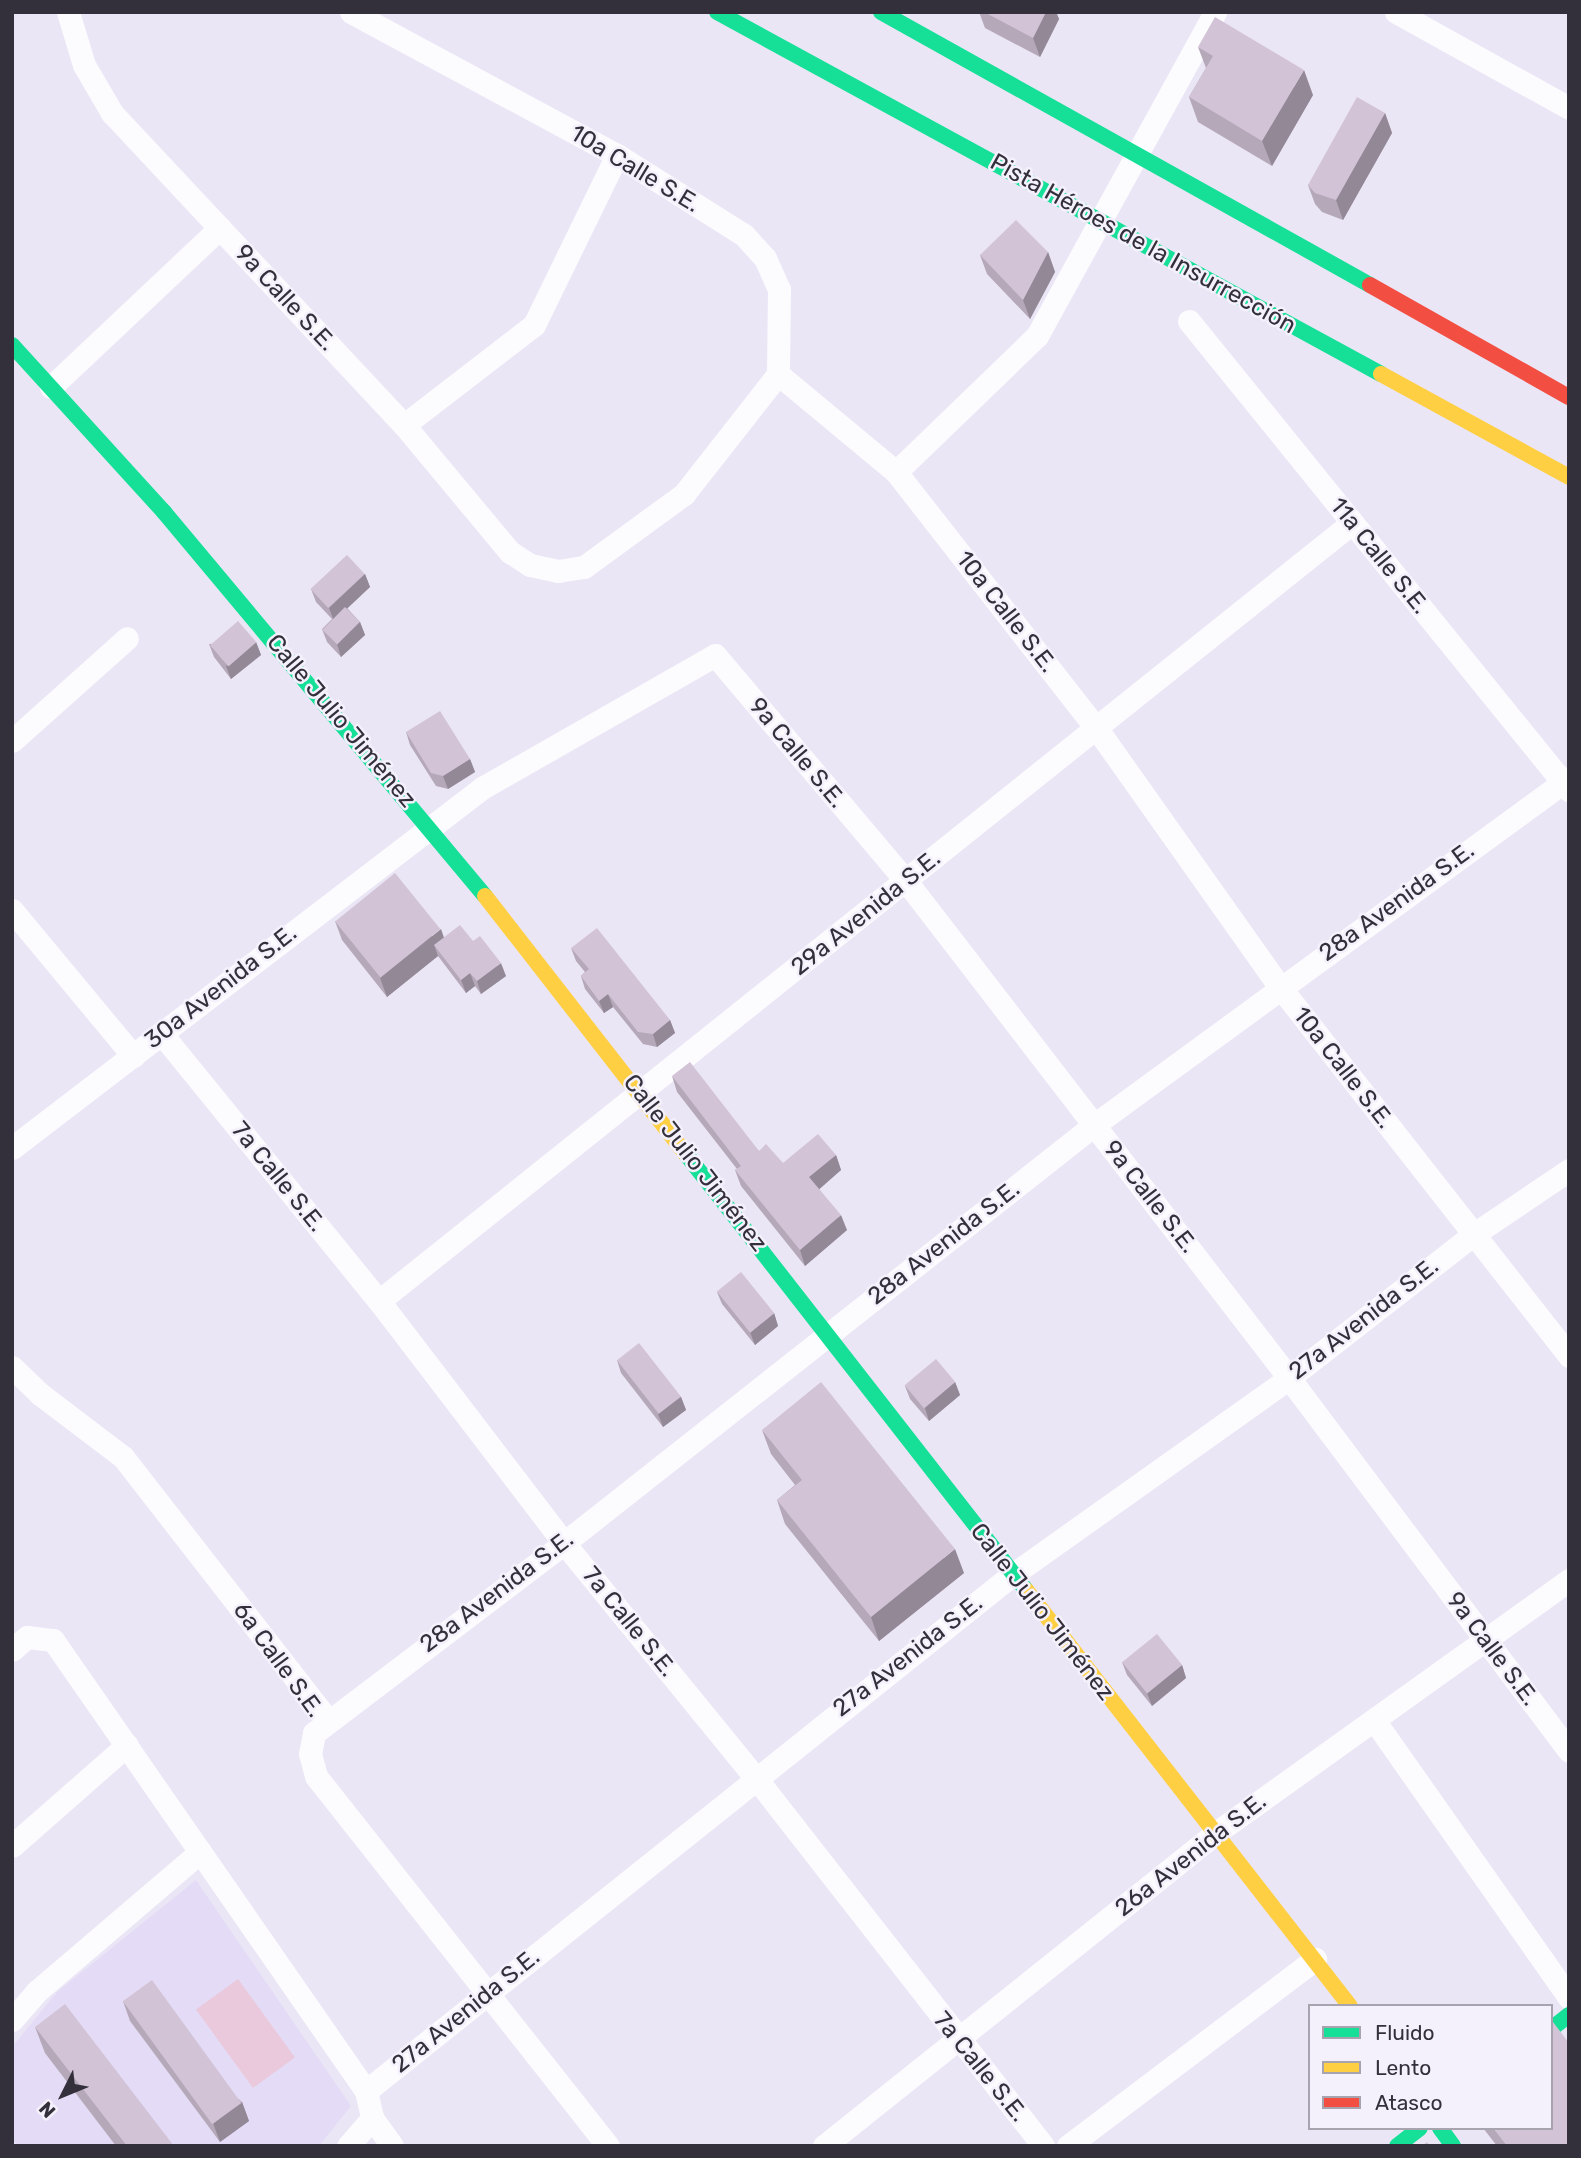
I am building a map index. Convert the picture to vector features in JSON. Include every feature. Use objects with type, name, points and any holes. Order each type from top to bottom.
[{"type":"main road","name":"Pista Héroes de la Insurrección","points":[[717,12],[1569,477]]},
{"type":"main road","points":[[881,12],[1569,397]]},
{"type":"main road","name":"Calle Julio Jiménez","points":[[12,345],[163,512],[430,825],[1349,2004]]},
{"type":"main road","points":[[1553,2027],[1569,2015]]},
{"type":"main road","points":[[1396,2146],[1417,2130]]},
{"type":"main road","points":[[1441,2130],[1453,2146]]},
{"type":"street","name":"9a Calle S.E.","points":[[68,12],[84,65],[112,113],[404,425],[510,552],[530,565],[558,571],[584,566],[684,494],[778,374]]},
{"type":"street","name":"10a Calle S.E.","points":[[351,12],[617,155],[744,235],[765,258],[779,289],[778,374],[896,472],[1097,729],[1280,987],[1569,1356]]},
{"type":"street","points":[[896,472],[1037,336],[1139,155],[1215,12]]},
{"type":"street","points":[[1396,12],[1569,108]]},
{"type":"street","points":[[404,425],[534,324],[617,155]]},
{"type":"street","points":[[51,387],[219,228]]},
{"type":"street","name":"11a Calle S.E.","points":[[1189,321],[1567,783]]},
{"type":"street","name":"29a Avenida S.E.","points":[[379,1301],[1352,523]]},
{"type":"street","points":[[12,741],[127,638]]},
{"type":"street","name":"9a Calle S.E.","points":[[715,655],[906,881],[1289,1378],[1569,1751]]},
{"type":"street","name":"30a Avenida S.E.","points":[[12,1149],[430,825],[482,788],[715,655]]},
{"type":"street","name":"28a Avenida S.E.","points":[[327,1719],[564,1543],[1094,1125],[1280,987],[1567,783]]},
{"type":"street","points":[[12,910],[133,1056]]},
{"type":"street","name":"7a Calle S.E.","points":[[162,1033],[379,1301],[564,1543],[755,1777],[1043,2146]]},
{"type":"street","name":"27a Avenida S.E.","points":[[366,2091],[755,1777],[1012,1575],[1289,1378],[1474,1234],[1569,1170]]},
{"type":"street","name":"6a Calle S.E.","points":[[12,1367],[40,1394],[123,1457],[327,1719],[314,1733],[310,1754],[316,1776],[608,2146]]},
{"type":"street","name":"26a Avenida S.E.","points":[[824,2146],[1217,1832],[1569,1580]]},
{"type":"street","points":[[13,1649],[27,1637],[53,1640],[366,2091],[372,2118],[392,2146]]},
{"type":"street","points":[[1374,1720],[1569,1997]]},
{"type":"street","points":[[12,1846],[127,1745]]},
{"type":"street","points":[[12,2020],[36,1992],[200,1852]]},
{"type":"street","points":[[1068,2146],[1315,1959]]},
{"type":"street","points":[[348,2146],[372,2118]]},
{"type":"shaded area","points":[[196,1880],[351,2106],[319,2146],[20,2146],[12,2141],[12,2047],[57,1992]]},
{"type":"shaded area","points":[[238,1979],[295,2057],[253,2088],[196,2010]]},
{"type":"building","points":[[984,12],[1046,12],[1033,38]]},
{"type":"building","points":[[1215,17],[1304,70],[1262,141],[1189,97],[1213,56],[1198,47]]},
{"type":"building","points":[[1357,97],[1385,113],[1336,200],[1315,193],[1308,185]]},
{"type":"building","points":[[1016,220],[1048,252],[1023,300],[980,255]]},
{"type":"building","points":[[347,555],[365,574],[328,608],[310,589]]},
{"type":"building","points":[[345,607],[360,622],[337,644],[322,630]]},
{"type":"building","points":[[238,621],[256,642],[228,666],[210,645]]},
{"type":"building","points":[[440,711],[470,759],[443,776],[431,773],[406,732]]},
{"type":"building","points":[[395,873],[440,929],[380,977],[335,921]]},
{"type":"building","points":[[460,925],[473,941],[480,936],[501,963],[477,981],[470,973],[461,980],[434,945]]},
{"type":"building","points":[[597,928],[670,1020],[653,1034],[638,1032],[608,994],[599,1001],[581,976],[589,969],[571,948]]},
{"type":"building","points":[[690,1062],[759,1151],[766,1144],[783,1163],[818,1134],[836,1155],[809,1177],[841,1215],[800,1250],[735,1170],[741,1166],[672,1076]]},
{"type":"building","points":[[741,1272],[774,1313],[750,1333],[717,1292]]},
{"type":"building","points":[[639,1343],[681,1397],[659,1414],[617,1360]]},
{"type":"building","points":[[936,1359],[955,1382],[924,1408],[905,1385]]},
{"type":"building","points":[[821,1382],[955,1549],[871,1617],[777,1500],[802,1480],[762,1430]]},
{"type":"building","points":[[1157,1634],[1182,1665],[1147,1693],[1122,1662]]},
{"type":"building","points":[[152,1980],[241,2103],[212,2124],[123,2001]]},
{"type":"building","points":[[65,2004],[174,2146],[127,2146],[35,2027]]},
{"type":"building","points":[[1553,2022],[1569,2043],[1569,2146],[1507,2146],[1495,2130],[1553,2130]]},
{"type":"traffic: fast","points":[[717,12],[1381,374]]},
{"type":"traffic: fast","points":[[881,12],[1370,285]]},
{"type":"traffic: fast","points":[[12,345],[164,512],[485,896]]},
{"type":"traffic: fast","points":[[686,1154],[1026,1590]]},
{"type":"traffic: fast","points":[[1553,2027],[1569,2015]]},
{"type":"traffic: fast","points":[[1397,2146],[1417,2130]]},
{"type":"traffic: fast","points":[[1441,2130],[1453,2146]]},
{"type":"traffic: slow","points":[[1381,374],[1569,477]]},
{"type":"traffic: slow","points":[[485,896],[686,1154]]},
{"type":"traffic: slow","points":[[1026,1590],[1348,2004]]},
{"type":"traffic: jam","points":[[1370,285],[1569,397]]}]
